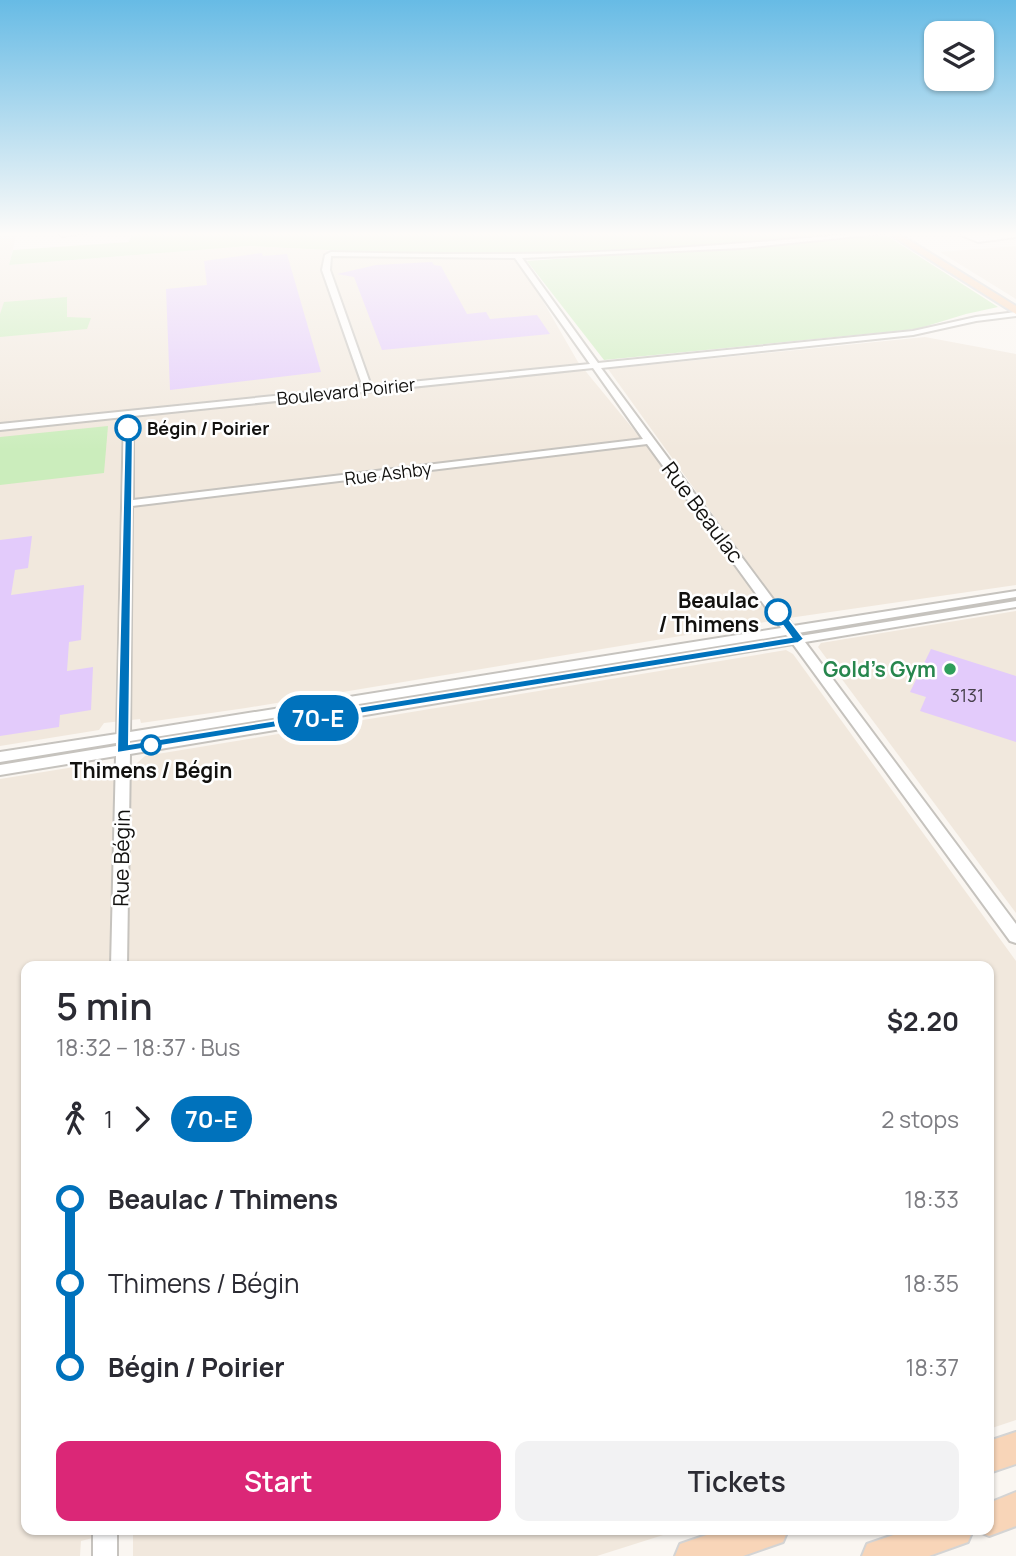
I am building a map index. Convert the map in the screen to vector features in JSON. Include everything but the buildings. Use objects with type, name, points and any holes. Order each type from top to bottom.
[{"type":"main road","points":[[994,1455],[1016,1448]]},
{"type":"main road","points":[[994,1517],[1016,1510]]},
{"type":"main road","points":[[692,1556],[756,1535]]},
{"type":"main road","points":[[879,1556],[941,1535]]},
{"type":"street","points":[[338,305],[368,389]]},
{"type":"street","name":"Rue Beaulac","points":[[552,305],[649,441],[795,634],[1016,936]]},
{"type":"street","name":"Boulevard Poirier","points":[[0,427],[918,333],[1016,311]]},
{"type":"street","name":"Rue Bégin","points":[[120,961],[129,414]]},
{"type":"street","name":"Rue Ashby","points":[[127,504],[649,441]]},
{"type":"street","points":[[0,757],[122,743],[260,721],[795,634],[1016,594]]},
{"type":"street","points":[[795,634],[1016,604]]},
{"type":"street","points":[[0,770],[122,743]]},
{"type":"street","points":[[104,1556],[105,1535]]},
{"type":"shaded area","points":[[0,305],[545,305],[578,362],[778,605],[608,369],[925,337],[1016,354],[1016,585],[789,618],[246,708],[141,723],[140,719],[104,723],[99,730],[0,746]]},
{"type":"shaded area","points":[[1016,611],[1016,913],[818,647],[821,643]]},
{"type":"shaded area","points":[[786,650],[793,654],[1016,961],[1016,1420],[994,1427],[994,961],[21,961],[21,1535],[104,1535],[81,1541],[80,1556],[0,1556],[0,779],[99,763],[106,769],[136,764],[145,756]]},
{"type":"shaded area","points":[[133,1535],[663,1535],[597,1556],[133,1556]]},
{"type":"green space","points":[[3,305],[67,305],[67,317],[91,318],[87,329],[0,337],[0,314]]},
{"type":"green space","points":[[561,305],[994,305],[998,307],[917,329],[604,360]]},
{"type":"green space","points":[[108,426],[104,473],[0,485],[0,437]]},
{"type":"bus line","name":"70-E","points":[[128,428],[122,750],[798,639],[778,612]]},
{"type":"place","name":"Bégin / Poirier","points":[[128,428]]},
{"type":"place","name":"Beaulac / Thimens","points":[[778,612]]},
{"type":"place","name":"Gold's Gym","points":[[950,669]]},
{"type":"place","name":"Thimens / Bégin","points":[[151,745]]}]
